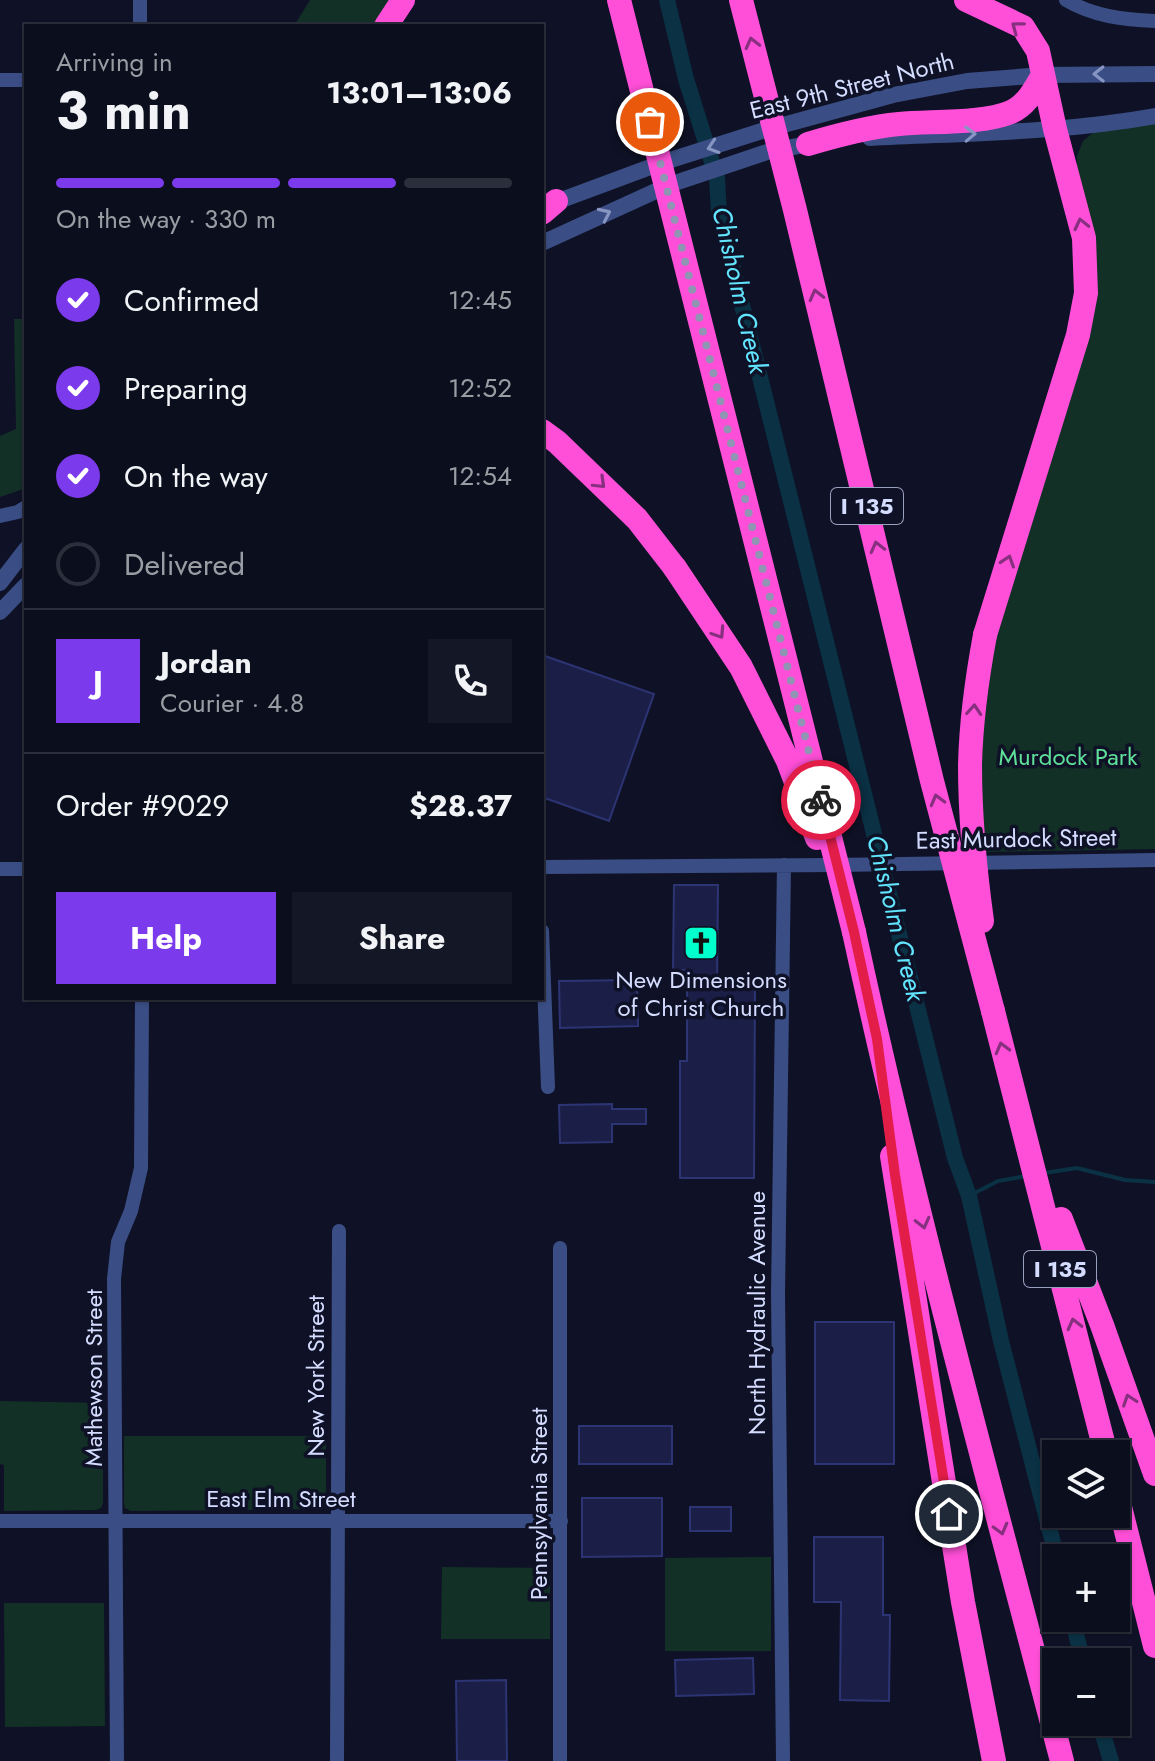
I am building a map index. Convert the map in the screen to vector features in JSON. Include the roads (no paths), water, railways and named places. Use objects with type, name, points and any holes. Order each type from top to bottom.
[{"type":"highway","points":[[387,24],[403,0]]},
{"type":"highway","points":[[619,0],[854,932],[877,1039],[1062,1761]]},
{"type":"highway","name":"I 135","points":[[741,0],[799,225],[932,781],[1102,1440]]},
{"type":"highway","points":[[966,0],[1023,27],[1038,51],[1084,238],[1086,293],[1078,335],[985,635],[977,674],[970,764],[972,817],[993,1011]]},
{"type":"highway","points":[[808,144],[854,130],[982,119],[1011,112],[1028,100],[1043,75]]},
{"type":"highway","points":[[544,432],[637,519],[675,568],[741,667],[788,761],[854,932]]},
{"type":"highway","points":[[877,1039],[895,1175],[963,1602],[992,1761]]},
{"type":"highway","points":[[1012,1085],[1155,1474]]},
{"type":"highway","points":[[1125,1528],[1155,1646]]},
{"type":"street","points":[[140,0],[140,24]]},
{"type":"street","points":[[1066,0],[1092,13],[1155,21]]},
{"type":"street","name":"East 9th Street North","points":[[547,208],[661,163],[765,130],[893,95],[967,81],[1043,75],[1155,74]]},
{"type":"street","points":[[0,80],[24,80]]},
{"type":"street","name":"East 9th Street North","points":[[544,242],[669,185],[770,151],[866,138],[1055,129],[1155,116]]},
{"type":"street","points":[[0,507],[24,500]]},
{"type":"street","points":[[0,516],[24,508]]},
{"type":"street","points":[[0,583],[24,552]]},
{"type":"street","points":[[0,612],[24,587]]},
{"type":"street","name":"East Murdock Street","points":[[544,867],[1155,860]]},
{"type":"street","name":"North Hydraulic Avenue","points":[[783,1761],[778,1294],[784,865]]},
{"type":"street","points":[[0,869],[24,869]]},
{"type":"street","points":[[544,983],[548,1087]]},
{"type":"street","name":"Mathewson Street","points":[[117,1761],[114,1279],[118,1242],[131,1211],[141,1168],[142,1000]]},
{"type":"street","name":"New York Street","points":[[337,1761],[339,1231]]},
{"type":"street","name":"Pennsylvania Street","points":[[560,1248],[560,1761]]},
{"type":"street","name":"East Elm Street","points":[[0,1521],[561,1521]]},
{"type":"waterway","name":"Chisholm Creek","points":[[667,0],[686,79],[717,178],[719,213],[955,1158],[969,1196],[1001,1341],[1053,1544]]},
{"type":"waterway","points":[[1044,1173],[1077,1168],[1125,1180],[1155,1182]]},
{"type":"waterway","points":[[969,1196],[998,1181],[1027,1176]]},
{"type":"waterway","name":"Chisholm Creek","points":[[1076,1632],[1080,1648]]},
{"type":"waterway","name":"Chisholm Creek","points":[[1103,1736],[1111,1761]]},
{"type":"place","name":"New Dimensions of Christ Church","points":[[701,943]]},
{"type":"park label","name":"Murdock Park","points":[[1068,757]]}]
